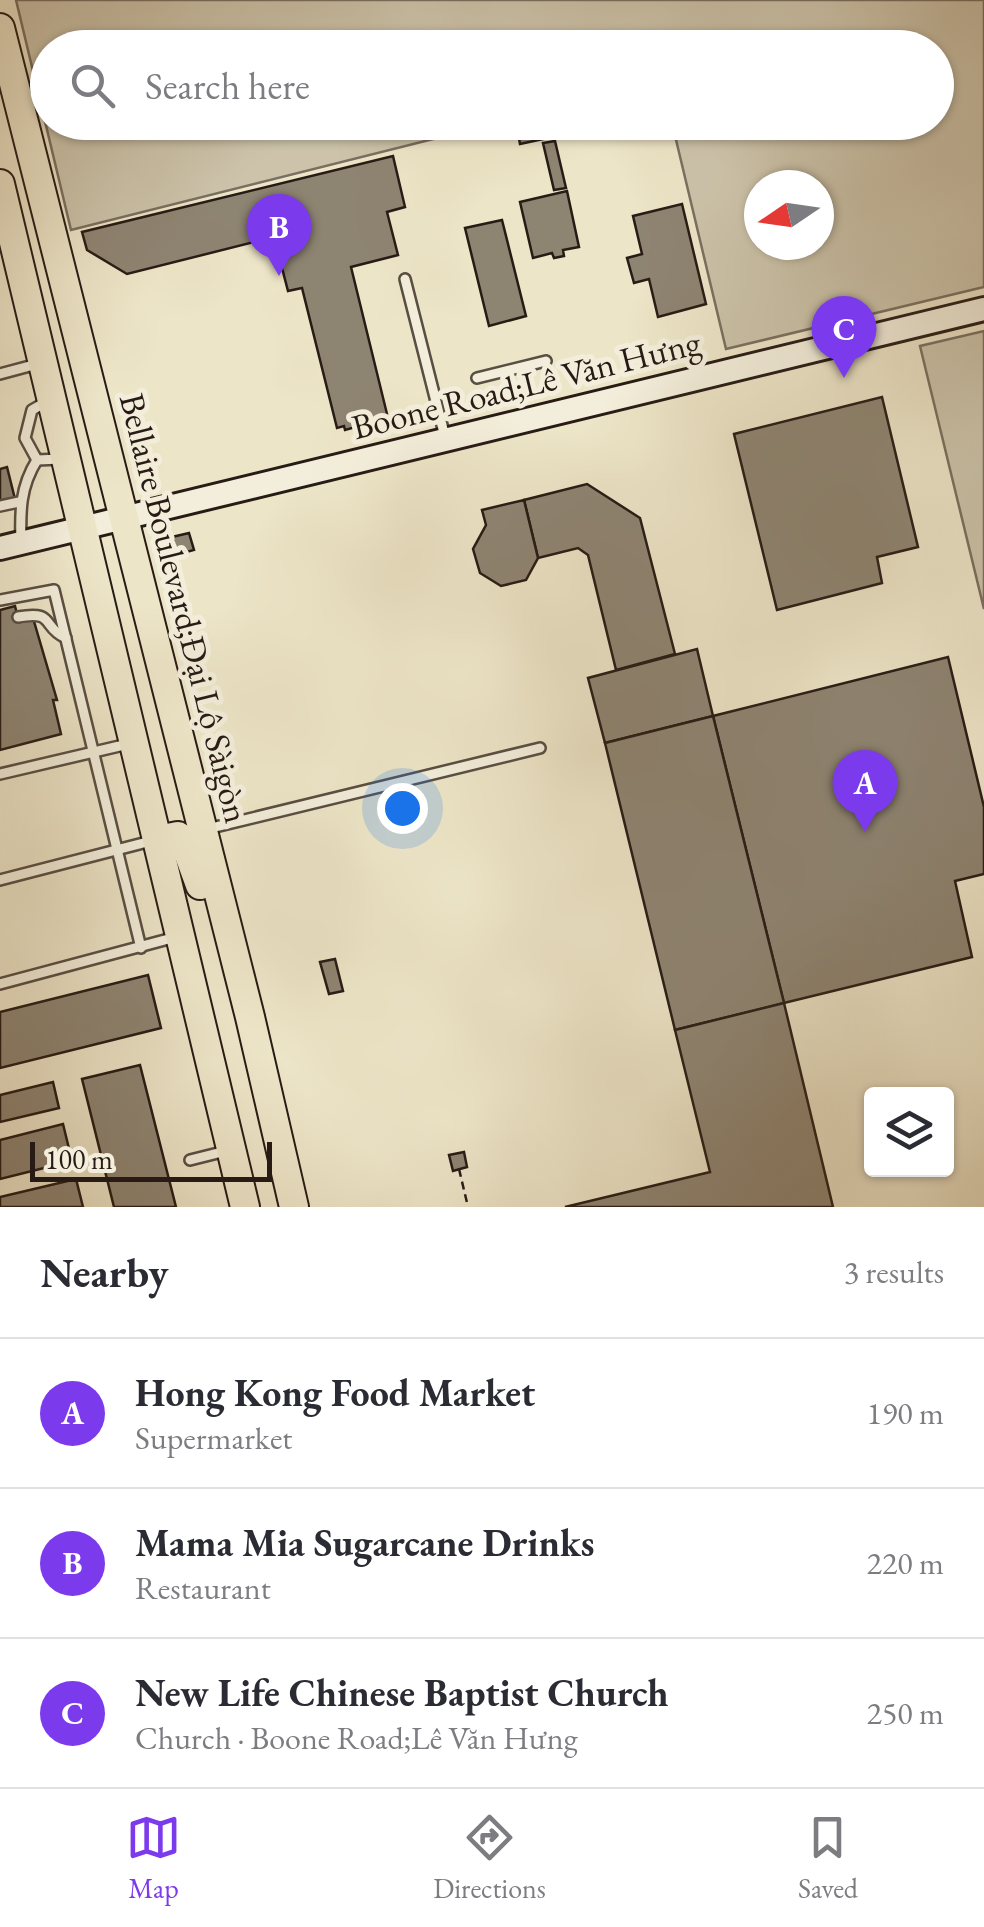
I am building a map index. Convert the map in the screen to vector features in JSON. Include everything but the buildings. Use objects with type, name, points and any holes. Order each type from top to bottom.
[{"type":"main road","name":"Bellaire Boulevard;Đại Lộ Sàigòn","points":[[0,28],[5,68],[58,258],[294,1207]]},
{"type":"main road","points":[[0,184],[245,1207]]},
{"type":"main road","points":[[20,266],[58,258]]},
{"type":"main road","points":[[158,840],[178,836],[184,841],[197,883],[219,894]]},
{"type":"main road","points":[[230,1150],[278,1140]]},
{"type":"street","name":"Boone Road;Lê Văn Hưng","points":[[10,546],[984,309]]},
{"type":"lane","points":[[405,279],[446,440]]},
{"type":"lane","points":[[478,378],[546,361]]},
{"type":"lane","points":[[0,374],[44,362]]},
{"type":"lane","points":[[52,398],[32,410],[25,438],[37,460],[67,458]]},
{"type":"lane","points":[[10,546],[19,502],[37,460]]},
{"type":"lane","points":[[0,506],[19,502]]},
{"type":"lane","points":[[0,600],[54,590],[141,948]]},
{"type":"lane","points":[[18,616],[40,615],[49,620],[56,634],[66,638]]},
{"type":"lane","points":[[0,774],[136,742]]},
{"type":"lane","points":[[202,830],[540,748]]},
{"type":"lane","points":[[0,880],[158,840]]},
{"type":"lane","points":[[0,984],[180,936]]},
{"type":"lane","points":[[190,1160],[230,1150]]},
{"type":"path","points":[[459,1169],[468,1207]]},
{"type":"shaded area","points":[[16,0],[984,0],[984,287],[726,349],[676,140],[954,140],[954,30],[30,30],[30,59]]},
{"type":"shaded area","points":[[49,140],[429,140],[71,230]]},
{"type":"shaded area","points":[[984,331],[984,609],[920,346]]},
{"type":"place","name":"Mama Mia Sugarcane Drinks","points":[[279,276]]},
{"type":"place","name":"New Life Chinese Baptist Church","points":[[844,378]]},
{"type":"place","name":"Hong Kong Food Market","points":[[865,832]]}]
